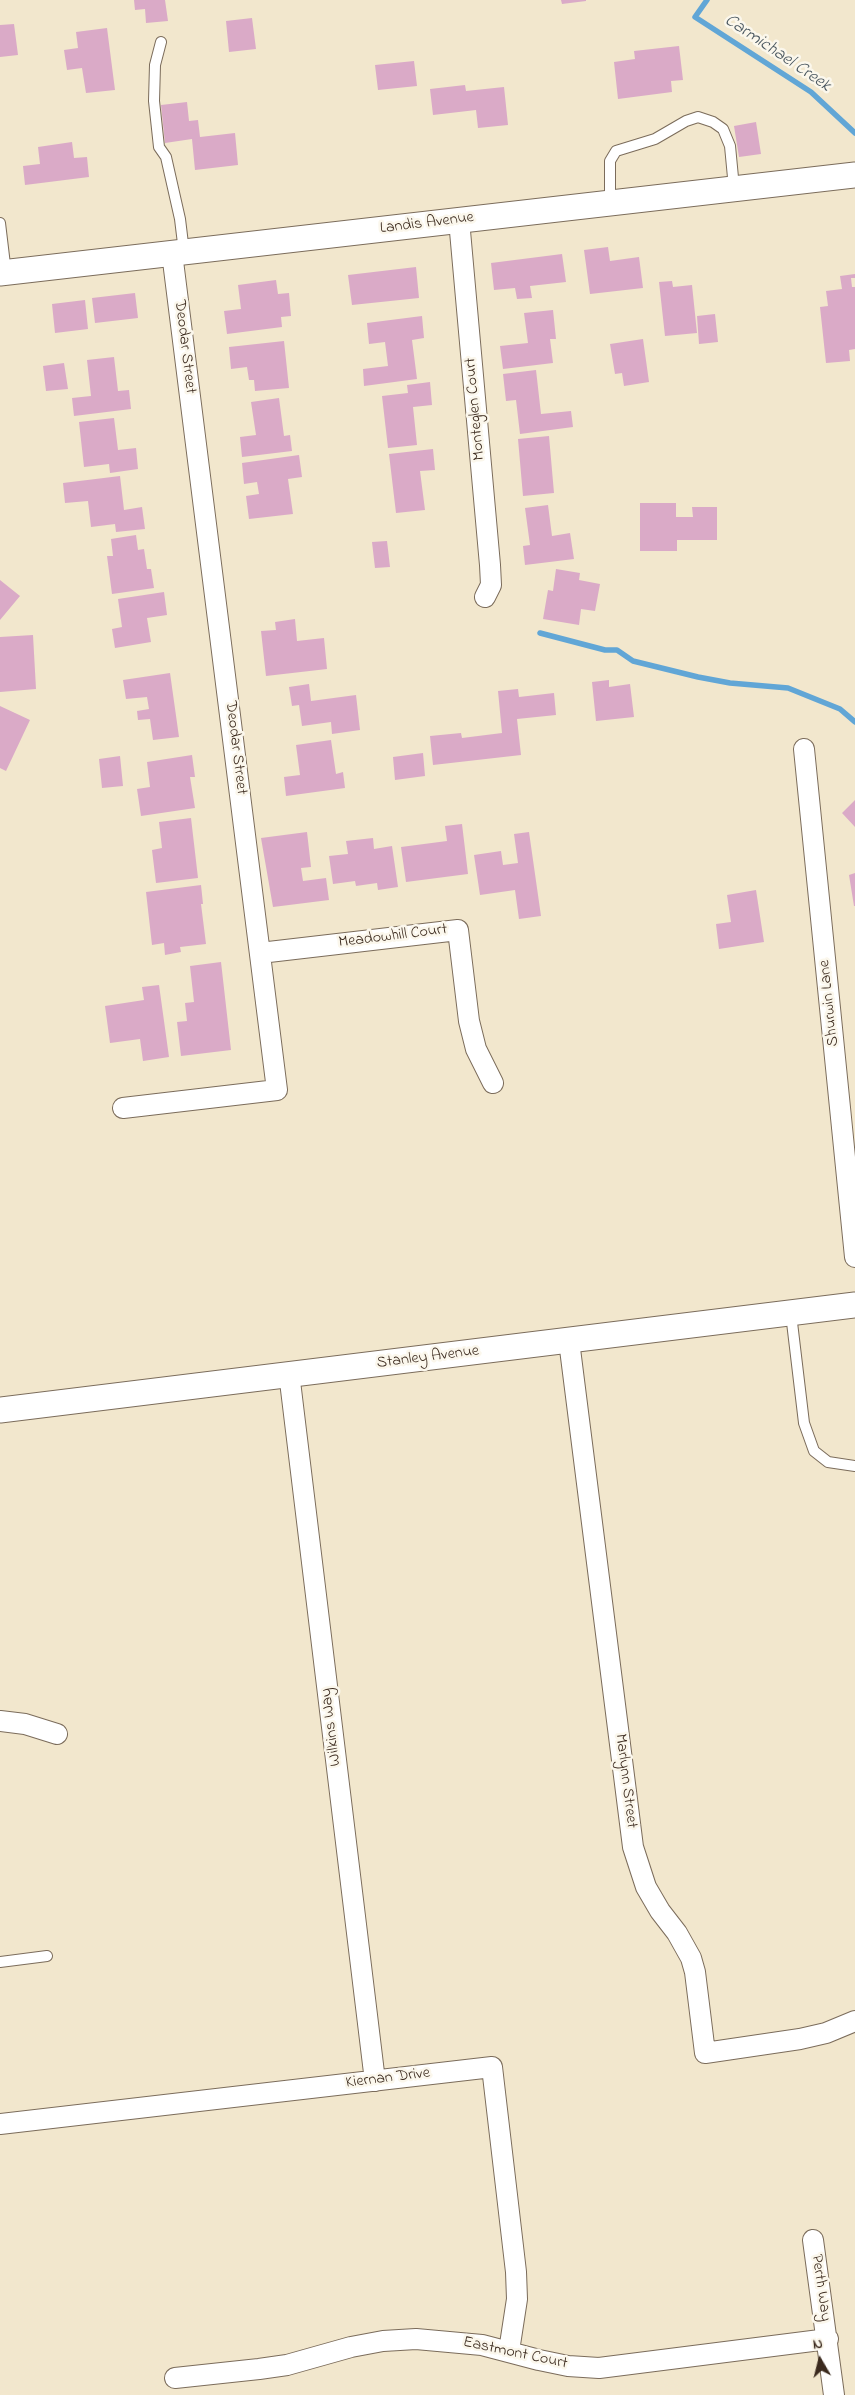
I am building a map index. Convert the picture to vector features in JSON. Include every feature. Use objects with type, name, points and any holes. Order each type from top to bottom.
[{"type":"street","name":"Landis Avenue","points":[[3,273],[855,175]]},
{"type":"street","name":"Monteglen Court","points":[[459,220],[490,565],[491,585],[485,597]]},
{"type":"street","name":"Deodar Street","points":[[123,1108],[277,1090],[178,252]]},
{"type":"street","name":"Shurwin Lane","points":[[804,749],[855,1257]]},
{"type":"street","name":"Meadowhill Court","points":[[260,953],[458,930],[469,1021],[476,1049],[493,1083]]},
{"type":"street","name":"Stanley Avenue","points":[[0,1410],[855,1305]]},
{"type":"street","name":"Marlynn Street","points":[[569,1341],[633,1848],[646,1887],[660,1911],[677,1933],[691,1958],[695,1972],[705,2053],[800,2039],[826,2033],[855,2021]]},
{"type":"street","name":"Wilkins Way","points":[[290,1373],[375,2080]]},
{"type":"street","points":[[0,1721],[25,1724],[57,1734]]},
{"type":"street","name":"Kiernan Drive","points":[[0,2124],[492,2067],[516,2272],[517,2298],[509,2351]]},
{"type":"street","name":"Perth Way","points":[[813,2240],[828,2339],[834,2395]]},
{"type":"street","name":"Eastmont Court","points":[[175,2378],[287,2364],[350,2347],[383,2341],[416,2339],[449,2340],[509,2351],[561,2364],[599,2368],[828,2339]]},
{"type":"lane","points":[[161,42],[155,65],[154,101],[159,147],[166,158],[180,220],[178,252]]},
{"type":"lane","points":[[610,203],[610,161],[616,151],[655,139],[686,121],[698,117],[713,122],[723,129],[730,146],[734,188]]},
{"type":"lane","points":[[0,223],[3,273]]},
{"type":"lane","points":[[791,1314],[804,1422],[814,1451],[828,1462],[855,1466]]},
{"type":"lane","points":[[0,1962],[47,1956]]},
{"type":"building","points":[[134,0],[165,0],[168,21],[146,23],[145,9],[135,10]]},
{"type":"building","points":[[561,0],[586,0],[586,1],[562,4]]},
{"type":"building","points":[[252,18],[256,49],[229,52],[226,21]]},
{"type":"building","points":[[14,24],[18,55],[0,57],[0,25]]},
{"type":"building","points":[[107,28],[115,90],[86,93],[82,68],[67,70],[64,50],[78,48],[76,32]]},
{"type":"building","points":[[679,46],[683,80],[671,81],[672,92],[618,99],[614,62],[635,59],[634,51]]},
{"type":"building","points":[[414,61],[417,86],[378,90],[375,65]]},
{"type":"building","points":[[465,85],[466,91],[504,87],[508,125],[478,128],[476,110],[433,115],[430,89]]},
{"type":"building","points":[[187,102],[189,121],[198,120],[200,137],[235,133],[238,165],[195,170],[192,139],[165,143],[161,105]]},
{"type":"building","points":[[756,122],[761,154],[739,157],[734,126]]},
{"type":"building","points":[[72,142],[74,158],[87,157],[89,177],[25,185],[23,166],[40,164],[38,147]]},
{"type":"building","points":[[608,247],[610,261],[639,257],[643,288],[590,294],[584,250]]},
{"type":"building","points":[[562,254],[566,282],[530,286],[532,298],[517,299],[515,288],[494,290],[491,263]]},
{"type":"building","points":[[416,267],[419,298],[352,305],[348,275]]},
{"type":"building","points":[[855,274],[855,278],[851,278],[852,287],[855,287],[855,349],[849,350],[850,361],[826,363],[820,307],[828,306],[826,291],[842,289],[840,276]]},
{"type":"building","points":[[276,280],[278,294],[289,293],[291,316],[281,317],[282,327],[227,334],[224,311],[241,309],[238,285]]},
{"type":"building","points":[[672,281],[673,287],[692,285],[697,333],[665,336],[659,282]]},
{"type":"building","points":[[135,293],[138,318],[95,323],[92,298]]},
{"type":"building","points":[[85,300],[88,329],[55,333],[52,304]]},
{"type":"building","points":[[553,310],[556,339],[550,339],[553,363],[503,369],[500,346],[528,343],[524,313]]},
{"type":"building","points":[[715,314],[718,342],[699,344],[697,316]]},
{"type":"building","points":[[422,316],[424,338],[412,340],[417,379],[364,386],[363,369],[388,366],[385,342],[369,344],[367,323]]},
{"type":"building","points":[[643,339],[649,382],[624,386],[622,373],[615,374],[610,344]]},
{"type":"building","points":[[284,341],[289,388],[255,391],[254,380],[249,380],[247,367],[231,369],[229,347]]},
{"type":"building","points":[[114,357],[118,391],[129,390],[131,409],[74,416],[72,398],[91,396],[87,360]]},
{"type":"building","points":[[64,363],[68,389],[46,391],[43,366]]},
{"type":"building","points":[[536,370],[541,414],[571,411],[573,427],[520,434],[516,400],[506,401],[503,374]]},
{"type":"building","points":[[430,382],[432,405],[413,407],[417,445],[388,448],[382,396],[408,393],[407,385]]},
{"type":"building","points":[[279,398],[284,436],[290,435],[292,451],[242,457],[240,437],[256,435],[251,402]]},
{"type":"building","points":[[114,418],[118,450],[136,448],[138,469],[110,473],[109,464],[84,467],[79,422]]},
{"type":"building","points":[[549,436],[554,493],[523,496],[518,439]]},
{"type":"building","points":[[433,449],[435,470],[420,471],[425,510],[396,513],[389,454]]},
{"type":"building","points":[[299,455],[302,477],[288,479],[293,514],[249,519],[246,496],[259,494],[257,482],[244,484],[242,463]]},
{"type":"building","points":[[120,476],[124,510],[142,507],[145,529],[116,532],[115,524],[91,527],[88,501],[65,503],[63,483]]},
{"type":"building","points":[[640,503],[676,503],[676,517],[693,517],[692,507],[717,507],[717,540],[677,540],[677,551],[640,551]]},
{"type":"building","points":[[548,505],[552,536],[570,533],[574,559],[525,565],[523,546],[530,545],[525,508]]},
{"type":"building","points":[[136,535],[138,550],[144,549],[147,569],[151,569],[154,588],[112,594],[107,556],[113,556],[111,539]]},
{"type":"building","points":[[387,541],[390,567],[375,568],[372,542]]},
{"type":"building","points":[[556,569],[580,573],[579,580],[600,584],[595,611],[581,609],[579,625],[543,619],[548,590],[553,591]]},
{"type":"building","points":[[0,580],[20,596],[0,620]]},
{"type":"building","points":[[164,592],[167,615],[147,618],[151,642],[115,648],[112,629],[122,627],[118,599]]},
{"type":"building","points":[[295,619],[297,641],[324,638],[327,669],[266,676],[261,631],[276,630],[275,622]]},
{"type":"building","points":[[33,635],[36,689],[0,692],[0,637]]},
{"type":"building","points":[[170,673],[179,737],[153,740],[150,719],[138,720],[137,711],[149,709],[147,697],[126,699],[123,680]]},
{"type":"building","points":[[609,680],[609,687],[630,684],[634,717],[596,721],[592,682]]},
{"type":"building","points":[[309,684],[311,701],[356,695],[360,730],[332,734],[331,722],[302,726],[299,705],[292,706],[289,687]]},
{"type":"building","points":[[518,689],[519,697],[554,693],[556,715],[517,719],[521,755],[433,765],[430,736],[461,733],[462,738],[502,733],[498,691]]},
{"type":"building","points":[[0,706],[30,720],[6,771],[0,768]]},
{"type":"building","points":[[331,740],[336,774],[343,772],[345,788],[286,796],[284,777],[300,775],[296,745]]},
{"type":"building","points":[[423,753],[425,776],[395,780],[393,757]]},
{"type":"building","points":[[192,755],[195,777],[190,777],[195,808],[141,816],[137,789],[150,787],[147,762]]},
{"type":"building","points":[[120,756],[123,786],[102,788],[99,759]]},
{"type":"building","points":[[855,800],[855,827],[842,813]]},
{"type":"building","points":[[191,818],[198,878],[156,883],[152,850],[162,848],[159,822]]},
{"type":"building","points":[[462,824],[468,874],[406,882],[401,847],[447,841],[445,826]]},
{"type":"building","points":[[307,832],[311,867],[301,868],[303,881],[326,878],[329,900],[273,907],[261,838]]},
{"type":"building","points":[[529,832],[541,916],[519,919],[515,890],[480,895],[474,855],[501,851],[503,865],[518,863],[514,834]]},
{"type":"building","points":[[373,838],[374,849],[392,846],[398,887],[378,890],[377,883],[356,886],[355,881],[333,884],[329,856],[348,854],[346,841]]},
{"type":"building","points":[[855,873],[855,906],[854,906],[849,875]]},
{"type":"building","points":[[201,885],[203,904],[201,904],[206,944],[180,947],[181,952],[165,955],[164,943],[152,945],[146,892]]},
{"type":"building","points":[[756,890],[764,942],[719,949],[716,924],[731,922],[727,895]]},
{"type":"building","points":[[221,962],[231,1050],[181,1056],[177,1022],[187,1021],[185,1003],[194,1002],[190,966]]},
{"type":"building","points":[[159,985],[169,1057],[143,1061],[140,1039],[110,1043],[105,1006],[144,1000],[142,987]]},
{"type":"waterway","name":"Carmichael Creek","points":[[707,0],[695,17],[811,92],[855,133]]},
{"type":"waterway","points":[[540,633],[605,650],[617,650],[633,661],[698,677],[730,683],[788,688],[840,709],[855,722]]}]
